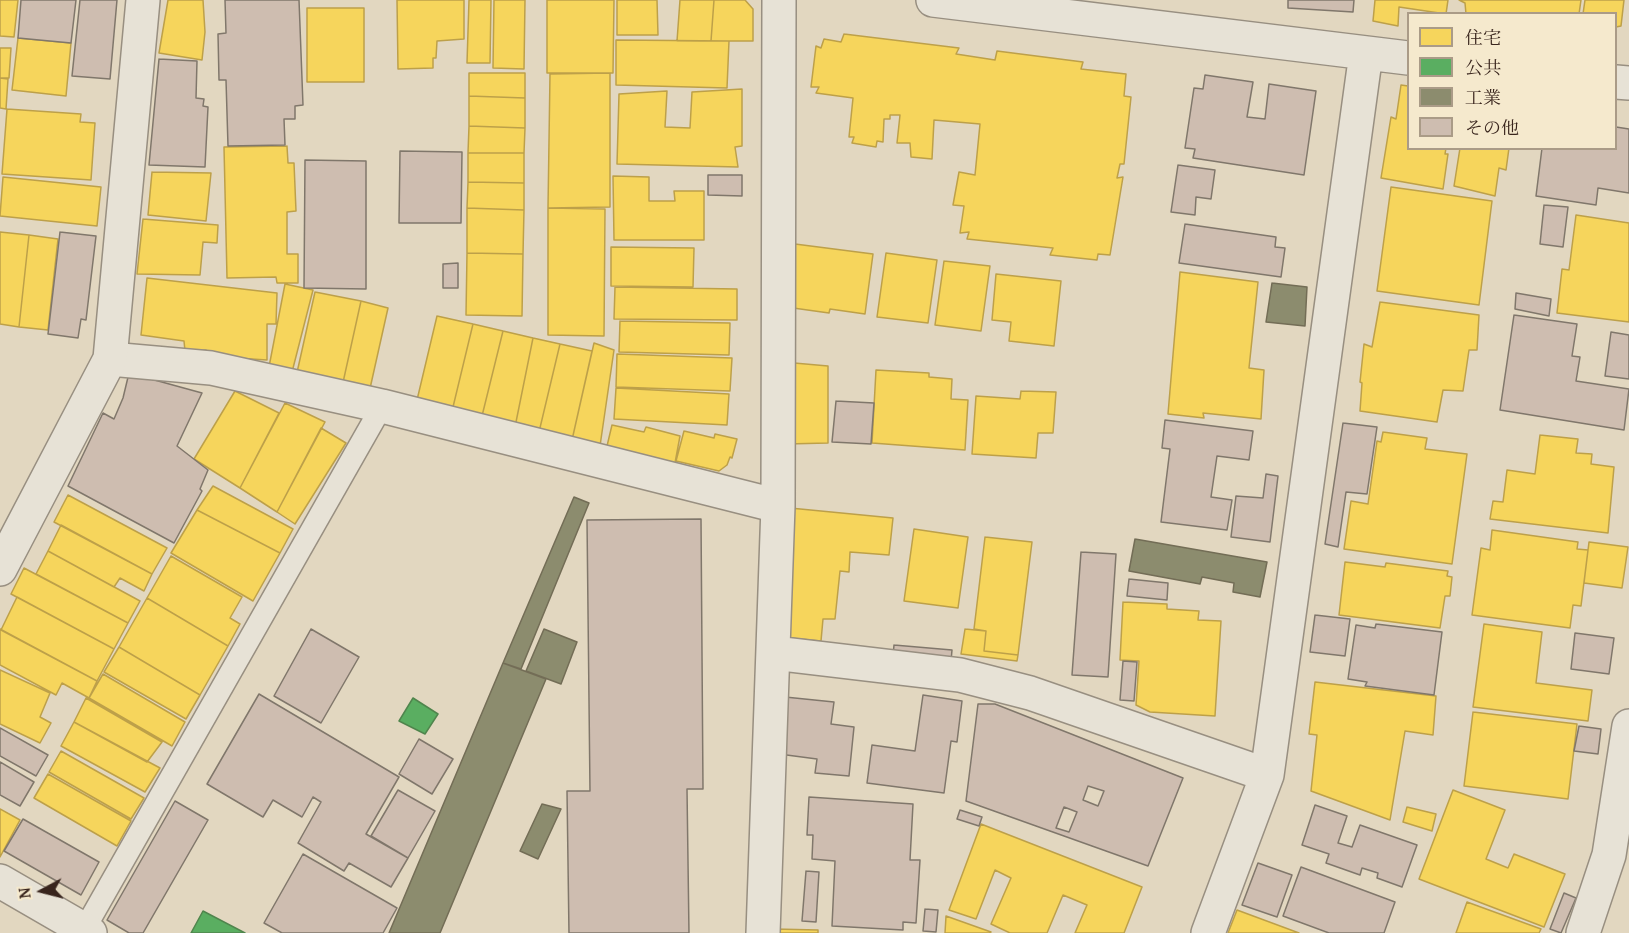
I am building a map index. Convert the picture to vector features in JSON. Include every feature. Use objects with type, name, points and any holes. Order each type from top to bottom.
[{"type":"street","points":[[0,569],[110,359],[143,0]]},
{"type":"street","points":[[763,933],[778,506],[780,0]]},
{"type":"street","points":[[933,0],[1407,58]]},
{"type":"street","points":[[1209,933],[1266,775],[1366,53]]},
{"type":"street","points":[[110,359],[211,368],[382,406],[778,506]]},
{"type":"street","points":[[774,653],[960,675],[1030,693],[1266,775]]},
{"type":"street","points":[[1583,933],[1609,855],[1629,726]]},
{"type":"street","points":[[0,881],[87,931]]},
{"type":"lane","points":[[87,931],[382,406]]},
{"type":"building: 住宅","points":[[0,0],[18,0],[14,37],[0,36]]},
{"type":"building: 住宅","points":[[168,0],[203,0],[205,32],[202,60],[159,53]]},
{"type":"building: 住宅","points":[[397,0],[464,0],[464,39],[437,41],[433,68],[398,69]]},
{"type":"building: 住宅","points":[[469,0],[491,0],[490,63],[467,63]]},
{"type":"building: 住宅","points":[[494,0],[525,0],[524,69],[493,68]]},
{"type":"building: 住宅","points":[[547,0],[614,0],[613,73],[547,73]]},
{"type":"building: 住宅","points":[[617,0],[657,0],[658,35],[617,35]]},
{"type":"building: 住宅","points":[[680,0],[714,0],[711,41],[677,41]]},
{"type":"building: 住宅","points":[[714,0],[745,0],[753,9],[753,41],[711,41]]},
{"type":"building: 住宅","points":[[1375,0],[1448,0],[1446,12],[1399,7],[1398,26],[1373,21]]},
{"type":"building: 住宅","points":[[1459,0],[1581,0],[1579,12],[1466,12],[1465,3]]},
{"type":"building: 住宅","points":[[1585,0],[1624,0],[1621,26],[1617,27],[1617,12],[1583,12]]},
{"type":"building: 住宅","points":[[307,8],[364,8],[364,82],[307,82]]},
{"type":"building: 住宅","points":[[844,34],[959,48],[956,54],[995,60],[997,51],[1083,62],[1081,69],[1126,74],[1124,96],[1131,97],[1124,164],[1120,164],[1117,178],[1123,177],[1110,255],[1098,254],[1097,260],[1050,255],[1053,248],[967,239],[969,232],[960,233],[964,206],[953,205],[959,172],[975,175],[980,124],[934,120],[932,159],[911,157],[910,143],[897,143],[900,115],[890,115],[890,119],[884,119],[883,142],[877,141],[876,147],[852,143],[854,137],[849,137],[853,98],[816,93],[819,87],[811,87],[816,46],[821,48],[824,39],[841,42]]},
{"type":"building: 住宅","points":[[18,38],[71,43],[66,96],[12,90]]},
{"type":"building: 住宅","points":[[616,40],[729,41],[727,88],[616,85]]},
{"type":"building: 住宅","points":[[0,48],[11,48],[9,78],[0,78]]},
{"type":"building: 住宅","points":[[469,73],[525,73],[525,98],[469,96]]},
{"type":"building: 住宅","points":[[610,73],[610,207],[548,208],[550,74]]},
{"type":"building: 住宅","points":[[0,78],[8,79],[6,109],[0,108]]},
{"type":"building: 住宅","points":[[1401,85],[1407,86],[1407,150],[1446,150],[1445,154],[1448,154],[1443,189],[1381,178],[1391,117],[1396,119]]},
{"type":"building: 住宅","points":[[742,89],[742,146],[735,147],[738,167],[617,164],[619,94],[667,91],[665,127],[690,128],[692,92]]},
{"type":"building: 住宅","points":[[469,96],[525,98],[525,128],[469,126]]},
{"type":"building: 住宅","points":[[7,109],[81,114],[80,122],[95,123],[91,180],[2,174]]},
{"type":"building: 住宅","points":[[469,126],[525,128],[524,153],[468,153]]},
{"type":"building: 住宅","points":[[287,146],[288,163],[294,163],[296,211],[287,212],[287,254],[298,254],[298,283],[277,283],[276,277],[227,278],[224,147]]},
{"type":"building: 住宅","points":[[1460,150],[1509,150],[1506,170],[1499,168],[1495,196],[1454,186]]},
{"type":"building: 住宅","points":[[468,153],[524,153],[524,183],[468,182]]},
{"type":"building: 住宅","points":[[152,172],[211,173],[206,221],[148,215]]},
{"type":"building: 住宅","points":[[613,176],[649,177],[649,201],[675,201],[674,191],[704,191],[704,240],[614,240]]},
{"type":"building: 住宅","points":[[3,177],[101,187],[97,226],[0,216]]},
{"type":"building: 住宅","points":[[468,182],[524,183],[524,210],[467,208]]},
{"type":"building: 住宅","points":[[1391,187],[1492,201],[1479,305],[1377,291]]},
{"type":"building: 住宅","points":[[467,208],[524,210],[523,254],[467,253]]},
{"type":"building: 住宅","points":[[548,208],[605,209],[604,336],[548,335]]},
{"type":"building: 住宅","points":[[1576,215],[1629,223],[1629,322],[1557,313],[1562,269],[1569,270]]},
{"type":"building: 住宅","points":[[143,219],[218,225],[217,243],[203,242],[200,275],[137,274]]},
{"type":"building: 住宅","points":[[0,232],[29,235],[19,327],[0,324]]},
{"type":"building: 住宅","points":[[29,235],[58,239],[48,330],[19,327]]},
{"type":"building: 住宅","points":[[795,244],[873,254],[865,314],[830,309],[829,313],[786,307]]},
{"type":"building: 住宅","points":[[611,247],[694,248],[693,287],[611,286]]},
{"type":"building: 住宅","points":[[467,253],[523,254],[522,316],[466,315]]},
{"type":"building: 住宅","points":[[886,253],[937,260],[928,323],[877,317]]},
{"type":"building: 住宅","points":[[944,261],[990,266],[981,331],[935,325]]},
{"type":"building: 住宅","points":[[1180,272],[1258,282],[1249,368],[1264,370],[1261,419],[1203,413],[1204,418],[1168,414]]},
{"type":"building: 住宅","points":[[996,274],[1061,281],[1054,346],[1009,341],[1011,322],[992,320]]},
{"type":"building: 住宅","points":[[147,278],[277,293],[276,324],[267,324],[267,360],[205,356],[206,350],[185,351],[184,341],[141,335]]},
{"type":"building: 住宅","points":[[285,284],[313,290],[291,376],[268,372]]},
{"type":"building: 住宅","points":[[615,287],[737,289],[737,320],[614,319]]},
{"type":"building: 住宅","points":[[315,292],[361,301],[342,387],[296,377]]},
{"type":"building: 住宅","points":[[361,301],[388,308],[369,393],[342,387]]},
{"type":"building: 住宅","points":[[1380,302],[1479,315],[1477,350],[1469,350],[1463,391],[1443,390],[1437,422],[1360,411],[1364,344],[1372,347]]},
{"type":"building: 住宅","points":[[437,316],[473,324],[453,407],[417,400]]},
{"type":"building: 住宅","points":[[620,321],[730,323],[729,355],[619,352]]},
{"type":"building: 住宅","points":[[473,324],[503,331],[481,420],[453,407]]},
{"type":"building: 住宅","points":[[503,331],[533,338],[515,427],[481,420]]},
{"type":"building: 住宅","points":[[533,338],[560,344],[539,432],[515,427]]},
{"type":"building: 住宅","points":[[594,343],[614,350],[600,446],[572,440]]},
{"type":"building: 住宅","points":[[560,344],[592,351],[572,440],[539,432]]},
{"type":"building: 住宅","points":[[617,354],[732,358],[730,391],[616,387]]},
{"type":"building: 住宅","points":[[783,362],[828,366],[828,443],[786,444]]},
{"type":"building: 住宅","points":[[876,370],[929,373],[929,377],[952,379],[951,399],[968,400],[965,450],[872,443]]},
{"type":"building: 住宅","points":[[616,388],[729,394],[727,425],[614,419]]},
{"type":"building: 住宅","points":[[235,391],[279,413],[240,488],[194,459]]},
{"type":"building: 住宅","points":[[1021,391],[1056,392],[1053,433],[1038,433],[1036,458],[972,454],[976,396],[1020,399]]},
{"type":"building: 住宅","points":[[285,403],[325,422],[277,512],[240,488]]},
{"type":"building: 住宅","points":[[612,425],[644,432],[646,427],[680,436],[675,463],[607,446]]},
{"type":"building: 住宅","points":[[321,428],[346,443],[295,524],[277,512]]},
{"type":"building: 住宅","points":[[684,431],[714,438],[715,434],[737,439],[732,458],[730,457],[727,465],[719,471],[676,461]]},
{"type":"building: 住宅","points":[[1383,432],[1427,438],[1425,449],[1467,454],[1452,564],[1344,549],[1351,501],[1368,504],[1377,441],[1381,442]]},
{"type":"building: 住宅","points":[[1540,435],[1578,439],[1576,453],[1592,454],[1591,464],[1614,467],[1608,533],[1490,519],[1493,501],[1503,502],[1507,470],[1535,474]]},
{"type":"building: 住宅","points":[[213,486],[293,529],[280,553],[197,510]]},
{"type":"building: 住宅","points":[[68,495],[167,548],[152,574],[54,522]]},
{"type":"building: 住宅","points":[[790,508],[893,518],[889,555],[850,552],[849,572],[840,571],[835,619],[823,619],[821,641],[779,637]]},
{"type":"building: 住宅","points":[[197,510],[280,553],[253,601],[171,553]]},
{"type":"building: 住宅","points":[[61,525],[152,574],[144,591],[120,578],[114,587],[48,551]]},
{"type":"building: 住宅","points":[[914,529],[968,537],[958,608],[904,601]]},
{"type":"building: 住宅","points":[[1492,530],[1578,542],[1577,549],[1588,550],[1581,606],[1573,605],[1570,628],[1472,615],[1481,548],[1490,550]]},
{"type":"building: 住宅","points":[[985,537],[1032,542],[1018,655],[984,651],[986,631],[974,629]]},
{"type":"building: 住宅","points":[[1589,542],[1628,547],[1622,588],[1584,583]]},
{"type":"building: 住宅","points":[[48,551],[140,601],[128,623],[36,574]]},
{"type":"building: 住宅","points":[[171,556],[242,597],[230,618],[240,624],[228,646],[147,598]]},
{"type":"building: 住宅","points":[[1345,562],[1385,567],[1386,563],[1448,571],[1447,576],[1452,577],[1450,596],[1445,596],[1440,628],[1339,615]]},
{"type":"building: 住宅","points":[[24,568],[128,623],[114,649],[11,594]]},
{"type":"building: 住宅","points":[[17,597],[114,649],[97,681],[1,630]]},
{"type":"building: 住宅","points":[[147,598],[228,646],[200,695],[119,647]]},
{"type":"building: 住宅","points":[[1123,602],[1167,604],[1167,609],[1199,611],[1198,620],[1221,621],[1215,716],[1150,712],[1136,705],[1139,661],[1120,660]]},
{"type":"building: 住宅","points":[[1484,624],[1542,632],[1536,683],[1592,690],[1588,721],[1473,707]]},
{"type":"building: 住宅","points":[[0,629],[97,681],[89,698],[62,683],[56,695],[0,665]]},
{"type":"building: 住宅","points":[[965,629],[986,631],[984,651],[1018,655],[1017,661],[961,654]]},
{"type":"building: 住宅","points":[[119,647],[200,695],[186,719],[104,672]]},
{"type":"building: 住宅","points":[[0,670],[50,693],[40,717],[51,723],[40,743],[0,724]]},
{"type":"building: 住宅","points":[[103,674],[185,722],[172,746],[89,698]]},
{"type":"building: 住宅","points":[[1315,682],[1436,696],[1433,735],[1405,731],[1390,820],[1311,791],[1317,735],[1309,734]]},
{"type":"building: 住宅","points":[[86,698],[162,742],[147,762],[74,722]]},
{"type":"building: 住宅","points":[[1473,712],[1577,724],[1568,799],[1464,786]]},
{"type":"building: 住宅","points":[[74,722],[160,768],[145,792],[61,746]]},
{"type":"building: 住宅","points":[[61,751],[144,798],[131,819],[49,772]]},
{"type":"building: 住宅","points":[[48,774],[131,821],[117,846],[34,798]]},
{"type":"building: 住宅","points":[[1453,790],[1505,810],[1486,859],[1508,868],[1514,854],[1565,874],[1544,927],[1419,879]]},
{"type":"building: 住宅","points":[[1407,807],[1436,814],[1432,831],[1403,822]]},
{"type":"building: 住宅","points":[[0,809],[20,820],[0,857]]},
{"type":"building: 住宅","points":[[981,824],[1142,887],[1124,933],[1075,933],[1087,905],[1063,895],[1047,933],[1010,933],[991,924],[1011,878],[995,870],[976,919],[949,910]]},
{"type":"building: 住宅","points":[[1467,902],[1541,929],[1539,933],[1456,933]]},
{"type":"building: 住宅","points":[[1237,910],[1299,933],[1228,933]]},
{"type":"building: 住宅","points":[[946,916],[991,932],[945,933]]},
{"type":"building: 住宅","points":[[774,929],[818,930],[818,933],[774,933]]},
{"type":"building: 公共","points":[[413,698],[438,714],[425,734],[399,721]]},
{"type":"building: 公共","points":[[203,911],[245,933],[191,933]]},
{"type":"building: 工業","points":[[1272,283],[1307,287],[1305,326],[1266,322]]},
{"type":"building: 工業","points":[[574,497],[589,503],[521,669],[503,663]]},
{"type":"building: 工業","points":[[1135,539],[1267,562],[1260,597],[1233,592],[1234,583],[1202,577],[1200,584],[1129,571]]},
{"type":"building: 工業","points":[[544,629],[577,642],[561,684],[526,671]]},
{"type":"building: 工業","points":[[503,663],[546,679],[440,933],[389,933]]},
{"type":"building: 工業","points":[[542,804],[561,809],[538,859],[520,851]]},
{"type":"building: その他","points":[[21,0],[76,0],[71,43],[18,38]]},
{"type":"building: その他","points":[[80,0],[117,0],[110,79],[72,76]]},
{"type":"building: その他","points":[[225,0],[299,0],[303,105],[295,106],[295,119],[284,119],[285,145],[228,146],[226,80],[219,80],[218,34],[226,33]]},
{"type":"building: その他","points":[[1288,0],[1354,0],[1353,12],[1288,8]]},
{"type":"building: その他","points":[[159,59],[197,61],[196,98],[204,99],[203,106],[208,107],[205,167],[149,165]]},
{"type":"building: その他","points":[[1205,75],[1253,82],[1247,117],[1265,119],[1269,84],[1316,91],[1304,175],[1193,158],[1195,149],[1185,148],[1194,88],[1203,89]]},
{"type":"building: その他","points":[[1617,127],[1629,129],[1629,193],[1598,188],[1596,205],[1536,196],[1542,150],[1617,150]]},
{"type":"building: その他","points":[[400,151],[462,152],[461,223],[399,223]]},
{"type":"building: その他","points":[[305,160],[366,161],[366,289],[304,288]]},
{"type":"building: その他","points":[[1178,165],[1215,170],[1211,199],[1196,197],[1195,215],[1171,212]]},
{"type":"building: その他","points":[[708,175],[742,175],[742,196],[708,195]]},
{"type":"building: その他","points":[[1544,205],[1568,207],[1563,247],[1540,244]]},
{"type":"building: その他","points":[[1185,224],[1276,237],[1275,247],[1285,248],[1281,277],[1179,263]]},
{"type":"building: その他","points":[[60,232],[96,236],[86,320],[81,319],[78,338],[48,334]]},
{"type":"building: その他","points":[[458,263],[458,288],[443,288],[443,264]]},
{"type":"building: その他","points":[[1516,293],[1551,299],[1549,316],[1515,309]]},
{"type":"building: その他","points":[[1514,315],[1577,324],[1572,356],[1580,357],[1576,381],[1629,389],[1624,430],[1500,410]]},
{"type":"building: その他","points":[[1611,332],[1629,335],[1629,379],[1605,376]]},
{"type":"building: その他","points":[[129,373],[202,393],[177,446],[208,470],[200,489],[202,491],[174,543],[68,486],[103,413],[114,419],[123,398]]},
{"type":"building: その他","points":[[836,401],[874,403],[871,444],[832,442]]},
{"type":"building: その他","points":[[1165,420],[1253,431],[1249,460],[1217,456],[1211,497],[1232,500],[1227,530],[1161,522],[1170,449],[1162,448]]},
{"type":"building: その他","points":[[1343,423],[1377,427],[1367,494],[1346,492],[1338,547],[1325,544]]},
{"type":"building: その他","points":[[1266,474],[1278,476],[1270,542],[1231,537],[1236,496],[1263,498]]},
{"type":"building: その他","points":[[701,519],[703,789],[687,789],[689,933],[569,933],[567,791],[590,791],[587,520]]},
{"type":"building: その他","points":[[1081,552],[1116,554],[1108,677],[1072,675]]},
{"type":"building: その他","points":[[1129,579],[1168,583],[1167,600],[1127,596]]},
{"type":"building: その他","points":[[1315,615],[1350,619],[1345,656],[1310,652]]},
{"type":"building: その他","points":[[1376,624],[1442,632],[1434,695],[1365,686],[1367,682],[1348,679],[1356,625],[1375,628]]},
{"type":"building: その他","points":[[311,629],[359,657],[321,723],[274,696]]},
{"type":"building: その他","points":[[1575,633],[1614,638],[1609,674],[1571,669]]},
{"type":"building: その他","points":[[894,645],[952,650],[951,661],[893,656]]},
{"type":"building: その他","points":[[1123,661],[1137,662],[1134,701],[1120,700]]},
{"type":"building: その他","points":[[259,694],[399,777],[366,834],[408,858],[391,887],[349,863],[344,871],[298,843],[321,802],[313,797],[302,817],[273,800],[263,817],[207,784]]},
{"type":"building: その他","points":[[923,695],[962,701],[957,742],[951,741],[944,793],[867,783],[872,745],[915,751]]},
{"type":"building: その他","points":[[785,697],[834,702],[831,724],[854,727],[849,776],[815,773],[817,759],[779,754]]},
{"type":"building: その他","points":[[978,704],[995,704],[1183,778],[1148,866],[966,801]],"holes":[[[1088,786],[1104,791],[1098,806],[1083,800]],[[1064,807],[1077,812],[1069,832],[1056,828]]]},
{"type":"building: その他","points":[[1579,726],[1601,729],[1598,754],[1574,751]]},
{"type":"building: その他","points":[[0,728],[48,755],[36,776],[0,756]]},
{"type":"building: その他","points":[[419,739],[453,759],[432,794],[399,774]]},
{"type":"building: その他","points":[[0,762],[34,782],[20,806],[0,795]]},
{"type":"building: その他","points":[[398,790],[435,811],[408,858],[371,836]]},
{"type":"building: その他","points":[[809,797],[913,804],[910,860],[920,860],[916,923],[903,922],[903,930],[832,926],[835,861],[812,859],[813,835],[807,835]]},
{"type":"building: その他","points":[[175,801],[208,820],[143,933],[129,933],[107,920]]},
{"type":"building: その他","points":[[1315,805],[1347,816],[1338,843],[1352,847],[1360,825],[1417,845],[1402,887],[1377,878],[1378,873],[1362,868],[1360,875],[1326,863],[1329,854],[1302,845]]},
{"type":"building: その他","points":[[960,810],[982,817],[979,826],[957,819]]},
{"type":"building: その他","points":[[23,819],[99,862],[81,895],[4,851]]},
{"type":"building: その他","points":[[303,854],[397,908],[383,933],[282,933],[264,923]]},
{"type":"building: その他","points":[[1258,863],[1292,875],[1277,917],[1242,905]]},
{"type":"building: その他","points":[[1301,867],[1395,902],[1384,933],[1329,933],[1283,916]]},
{"type":"building: その他","points":[[806,871],[819,872],[816,922],[802,921]]},
{"type":"building: その他","points":[[1564,893],[1576,898],[1561,933],[1550,929]]},
{"type":"building: その他","points":[[925,909],[938,910],[936,932],[923,931]]}]
